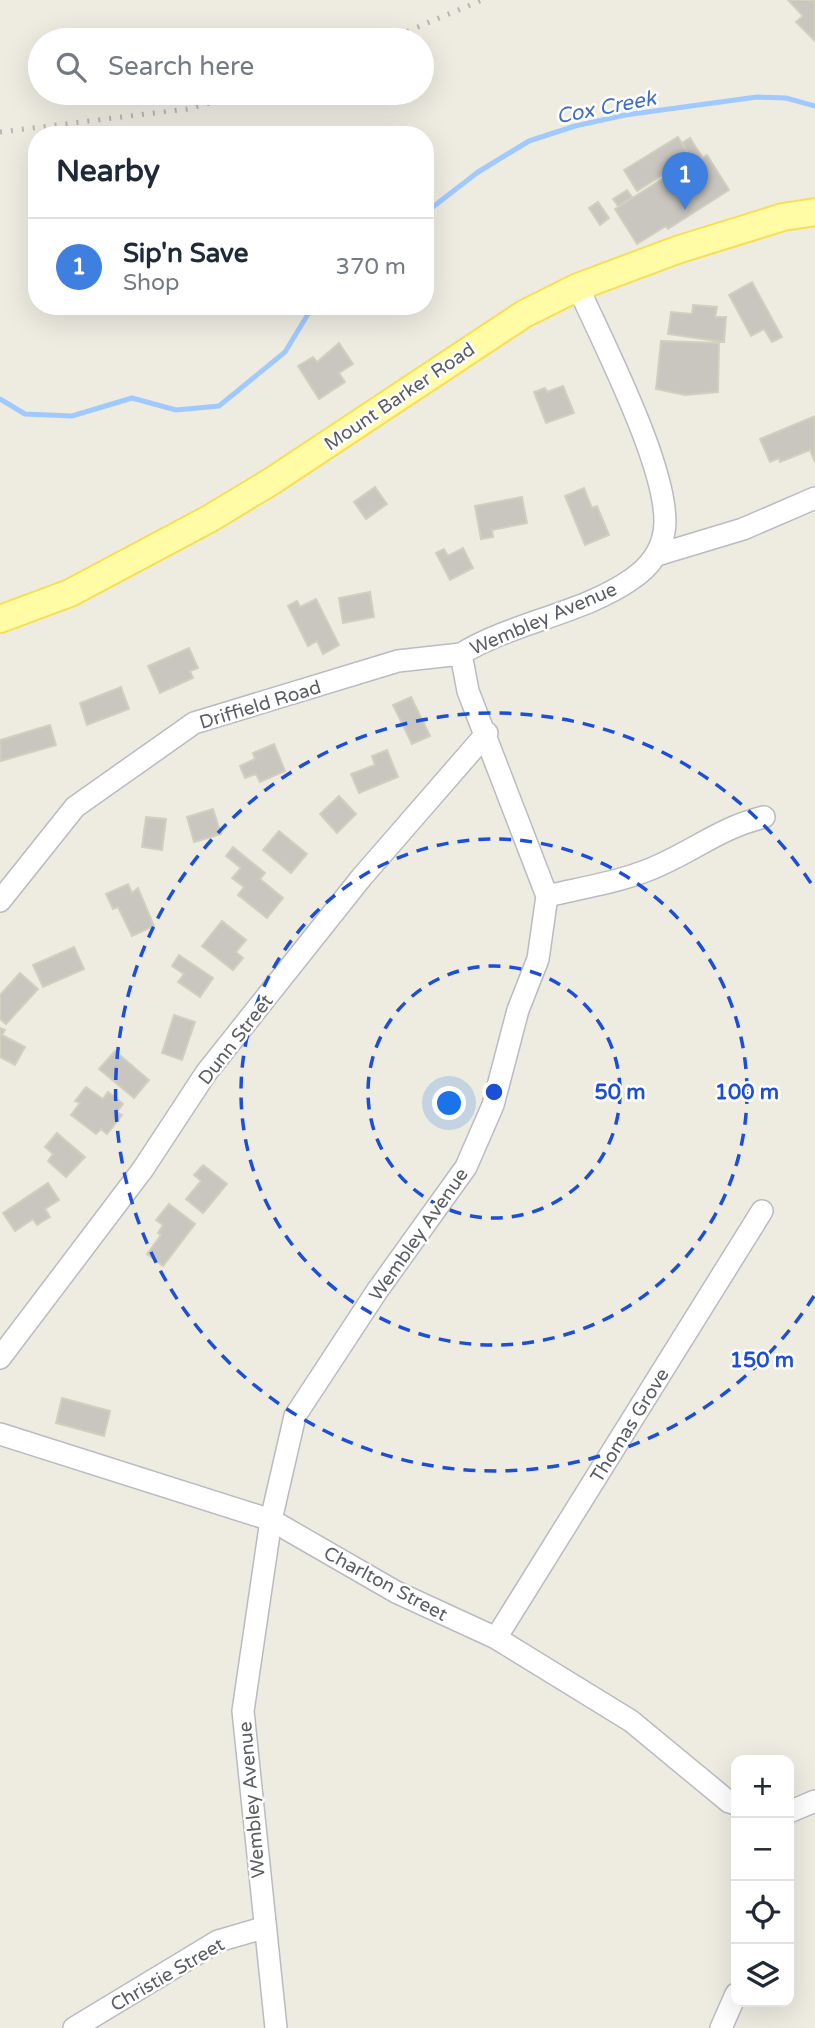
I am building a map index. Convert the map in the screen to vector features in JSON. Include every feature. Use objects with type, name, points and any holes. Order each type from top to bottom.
[{"type":"main road","name":"Mount Barker Road","points":[[0,619],[70,593],[209,519],[272,481],[524,314],[578,287],[742,229],[783,217],[815,212]]},
{"type":"street","points":[[578,287],[653,459],[664,503],[665,531],[657,555]]},
{"type":"street","points":[[657,555],[743,529],[815,498]]},
{"type":"street","name":"Wembley Avenue","points":[[276,2028],[263,1928],[243,1711],[271,1520],[295,1416],[377,1291],[466,1167],[488,1118],[518,1010],[538,960],[547,896],[487,733],[468,691],[461,654],[482,641],[591,599],[632,579],[657,555]]},
{"type":"street","name":"Driffield Road","points":[[0,901],[75,807],[194,723],[398,661],[461,654]]},
{"type":"street","name":"Dunn Street","points":[[0,1358],[143,1169],[206,1073],[361,878],[487,733]]},
{"type":"street","points":[[547,896],[610,882],[660,865],[731,825],[764,817]]},
{"type":"street","name":"Thomas Grove","points":[[496,1638],[762,1211]]},
{"type":"street","name":"Charlton Street","points":[[0,1434],[271,1520],[396,1592],[496,1638],[631,1721],[731,1803]]},
{"type":"street","points":[[794,1810],[815,1801]]},
{"type":"street","name":"Christie Street","points":[[74,2028],[218,1941],[263,1928]]},
{"type":"street","points":[[722,2028],[731,2006]]},
{"type":"building","points":[[788,0],[815,0],[815,41],[796,22],[803,16]]},
{"type":"building","points":[[678,137],[690,157],[637,191],[624,170]]},
{"type":"building","points":[[690,138],[702,157],[694,163],[682,143]]},
{"type":"building","points":[[707,155],[729,190],[668,229],[666,226],[637,244],[615,209],[692,160],[695,164]]},
{"type":"building","points":[[627,190],[632,197],[618,206],[613,199]]},
{"type":"building","points":[[598,202],[609,218],[600,225],[589,208]]},
{"type":"building","points":[[752,282],[782,337],[772,342],[764,329],[751,336],[729,295]]},
{"type":"building","points":[[693,305],[717,307],[715,317],[726,317],[724,342],[668,334],[671,312],[692,314]]},
{"type":"building","points":[[661,341],[719,343],[718,392],[685,395],[656,389]]},
{"type":"building","points":[[339,343],[353,364],[339,373],[345,382],[319,399],[298,366],[313,357],[317,362]]},
{"type":"building","points":[[563,386],[574,413],[546,423],[534,392],[545,388],[547,392]]},
{"type":"building","points":[[815,416],[815,462],[810,450],[780,462],[779,458],[770,462],[760,439]]},
{"type":"building","points":[[375,487],[387,504],[366,519],[354,502]]},
{"type":"building","points":[[584,488],[592,508],[597,506],[609,535],[585,545],[565,496]]},
{"type":"building","points":[[522,497],[527,523],[492,530],[493,537],[481,539],[475,506]]},
{"type":"building","points":[[463,548],[473,568],[450,580],[436,553],[444,549],[448,556]]},
{"type":"building","points":[[370,592],[374,617],[343,623],[339,598]]},
{"type":"building","points":[[316,599],[339,645],[323,654],[317,641],[308,646],[288,606],[297,601],[300,607]]},
{"type":"building","points":[[189,648],[198,668],[190,671],[193,678],[160,693],[148,666]]},
{"type":"building","points":[[121,687],[129,709],[87,725],[80,703]]},
{"type":"building","points":[[411,697],[430,736],[412,744],[393,705]]},
{"type":"building","points":[[50,725],[56,745],[1,761],[0,740]]},
{"type":"building","points":[[274,744],[285,771],[260,782],[256,774],[245,778],[240,766],[255,759],[253,753]]},
{"type":"building","points":[[387,750],[398,777],[359,793],[351,774],[375,765],[372,756]]},
{"type":"building","points":[[339,796],[356,814],[337,833],[320,814]]},
{"type":"building","points":[[213,809],[221,834],[194,842],[187,817]]},
{"type":"building","points":[[146,817],[166,819],[162,850],[142,847]]},
{"type":"building","points":[[279,831],[307,854],[291,873],[263,850]]},
{"type":"building","points":[[233,847],[265,873],[260,879],[283,898],[267,918],[238,895],[244,887],[232,878],[241,868],[226,856]]},
{"type":"building","points":[[128,884],[132,893],[138,888],[154,926],[132,936],[118,907],[113,909],[106,894]]},
{"type":"building","points":[[222,921],[246,940],[236,952],[243,958],[233,970],[202,946]]},
{"type":"building","points":[[74,947],[84,969],[43,987],[33,965]]},
{"type":"building","points":[[179,955],[213,978],[200,997],[178,982],[184,974],[172,966]]},
{"type":"building","points":[[20,973],[38,989],[6,1024],[0,1019],[0,995]]},
{"type":"building","points":[[174,1015],[195,1022],[182,1060],[162,1053]]},
{"type":"building","points":[[0,1028],[5,1030],[2,1035],[25,1047],[15,1065],[0,1057]]},
{"type":"building","points":[[115,1051],[149,1080],[134,1098],[99,1069]]},
{"type":"building","points":[[86,1087],[103,1099],[108,1092],[123,1104],[117,1112],[122,1115],[107,1134],[101,1129],[96,1134],[71,1115],[80,1103],[75,1101]]},
{"type":"building","points":[[57,1133],[85,1157],[66,1177],[48,1161],[53,1154],[45,1147]]},
{"type":"building","points":[[203,1165],[227,1184],[203,1213],[186,1199],[201,1181],[194,1175]]},
{"type":"building","points":[[48,1183],[59,1200],[45,1209],[50,1217],[37,1225],[33,1219],[15,1231],[3,1213]]},
{"type":"building","points":[[169,1204],[195,1224],[163,1266],[147,1254],[161,1235],[158,1233],[163,1225],[156,1220]]},
{"type":"building","points":[[62,1398],[110,1411],[104,1436],[56,1423]]},
{"type":"waterway","name":"Cox Creek","points":[[434,206],[478,172],[529,141],[575,126],[625,115],[757,97],[786,98],[815,106]]},
{"type":"waterway","name":"Cox Creek","points":[[0,399],[25,414],[72,416],[132,398],[176,410],[219,406],[285,352],[308,315]]},
{"type":"railway","points":[[416,28],[482,0]]},
{"type":"railway","points":[[49,126],[202,105]]},
{"type":"railway","points":[[0,132],[28,129]]},
{"type":"place","name":"Sip'n Save","points":[[685,210]]}]
